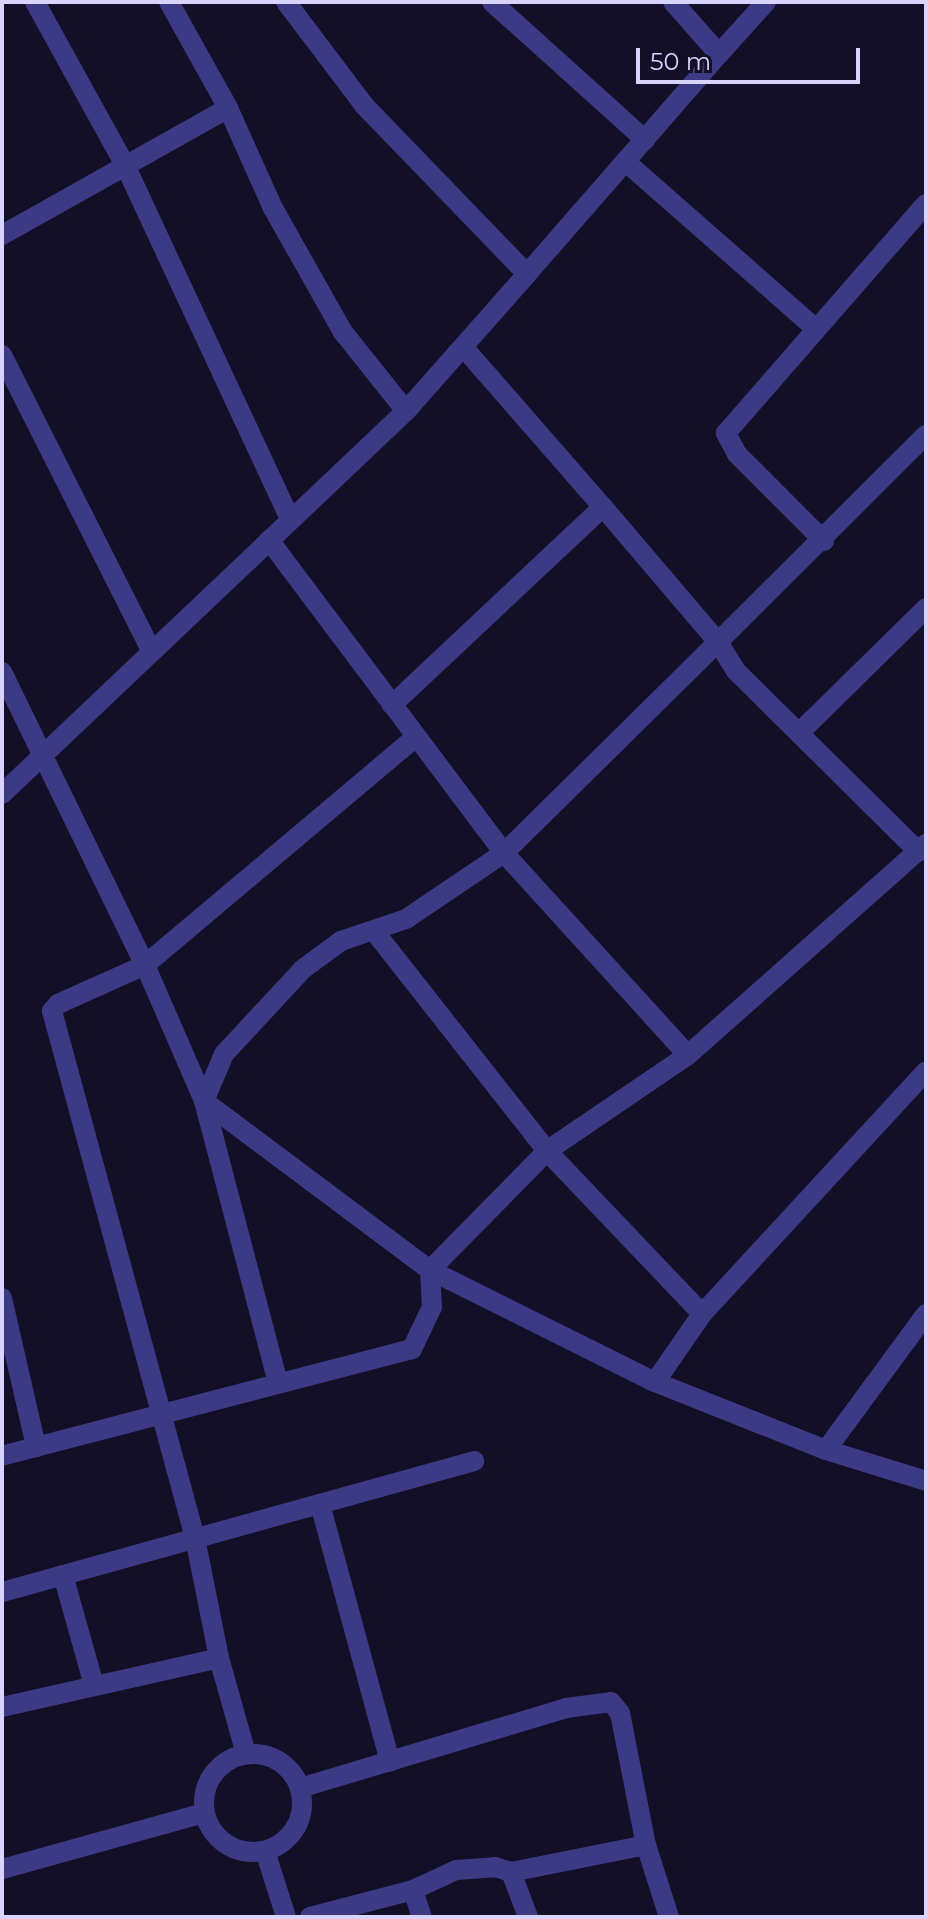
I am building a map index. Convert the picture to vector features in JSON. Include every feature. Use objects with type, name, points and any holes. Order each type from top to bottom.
[{"type":"street","points":[[35,2],[125,165],[290,519]]},
{"type":"street","points":[[169,2],[228,108],[273,208],[343,332],[406,411]]},
{"type":"street","points":[[286,2],[364,105],[527,274]]},
{"type":"street","points":[[492,2],[645,140]]},
{"type":"street","points":[[673,2],[719,54]]},
{"type":"street","points":[[2,794],[406,411],[465,349],[766,2]]},
{"type":"street","points":[[2,235],[228,108]]},
{"type":"street","points":[[626,162],[816,329]]},
{"type":"street","points":[[824,541],[737,454],[726,433],[926,204]]},
{"type":"street","points":[[2,1456],[412,1349],[432,1307],[430,1270],[547,1151],[688,1055],[923,848],[736,671],[718,642],[465,349]]},
{"type":"street","points":[[2,355],[151,650]]},
{"type":"street","points":[[204,1101],[224,1054],[253,1018],[303,969],[341,941],[406,919],[504,853],[824,541],[926,435]]},
{"type":"street","points":[[392,705],[603,507]]},
{"type":"street","points":[[269,540],[504,853],[688,1055]]},
{"type":"street","points":[[800,732],[926,608]]},
{"type":"street","points":[[2,672],[145,965],[204,1101],[278,1383]]},
{"type":"street","points":[[246,1754],[219,1658],[195,1538],[52,1011],[58,1004],[145,965],[416,737]]},
{"type":"street","points":[[374,931],[547,1151],[702,1314]]},
{"type":"street","points":[[655,1382],[702,1314],[926,1071]]},
{"type":"street","points":[[204,1101],[430,1270],[655,1382],[826,1450],[926,1481]]},
{"type":"street","points":[[2,1298],[5,1325],[36,1447]]},
{"type":"street","points":[[826,1450],[926,1314]]},
{"type":"street","points":[[2,1592],[474,1461]]},
{"type":"street","points":[[320,1504],[390,1762]]},
{"type":"street","points":[[63,1575],[94,1685]]},
{"type":"street","points":[[2,1707],[219,1658]]},
{"type":"street","points":[[300,1788],[566,1708],[611,1702],[620,1713],[646,1845],[669,1917]]},
{"type":"street","points":[[246,1754],[281,1762],[300,1788],[300,1820],[280,1845],[265,1851],[234,1848],[210,1828],[204,1813],[209,1780],[219,1767],[246,1754]]},
{"type":"street","points":[[2,1869],[204,1813]]},
{"type":"street","points":[[310,1917],[413,1890],[473,1867],[511,1872],[646,1845]]},
{"type":"street","points":[[265,1851],[286,1917]]},
{"type":"street","points":[[511,1872],[528,1917]]},
{"type":"street","points":[[413,1890],[422,1917]]}]
